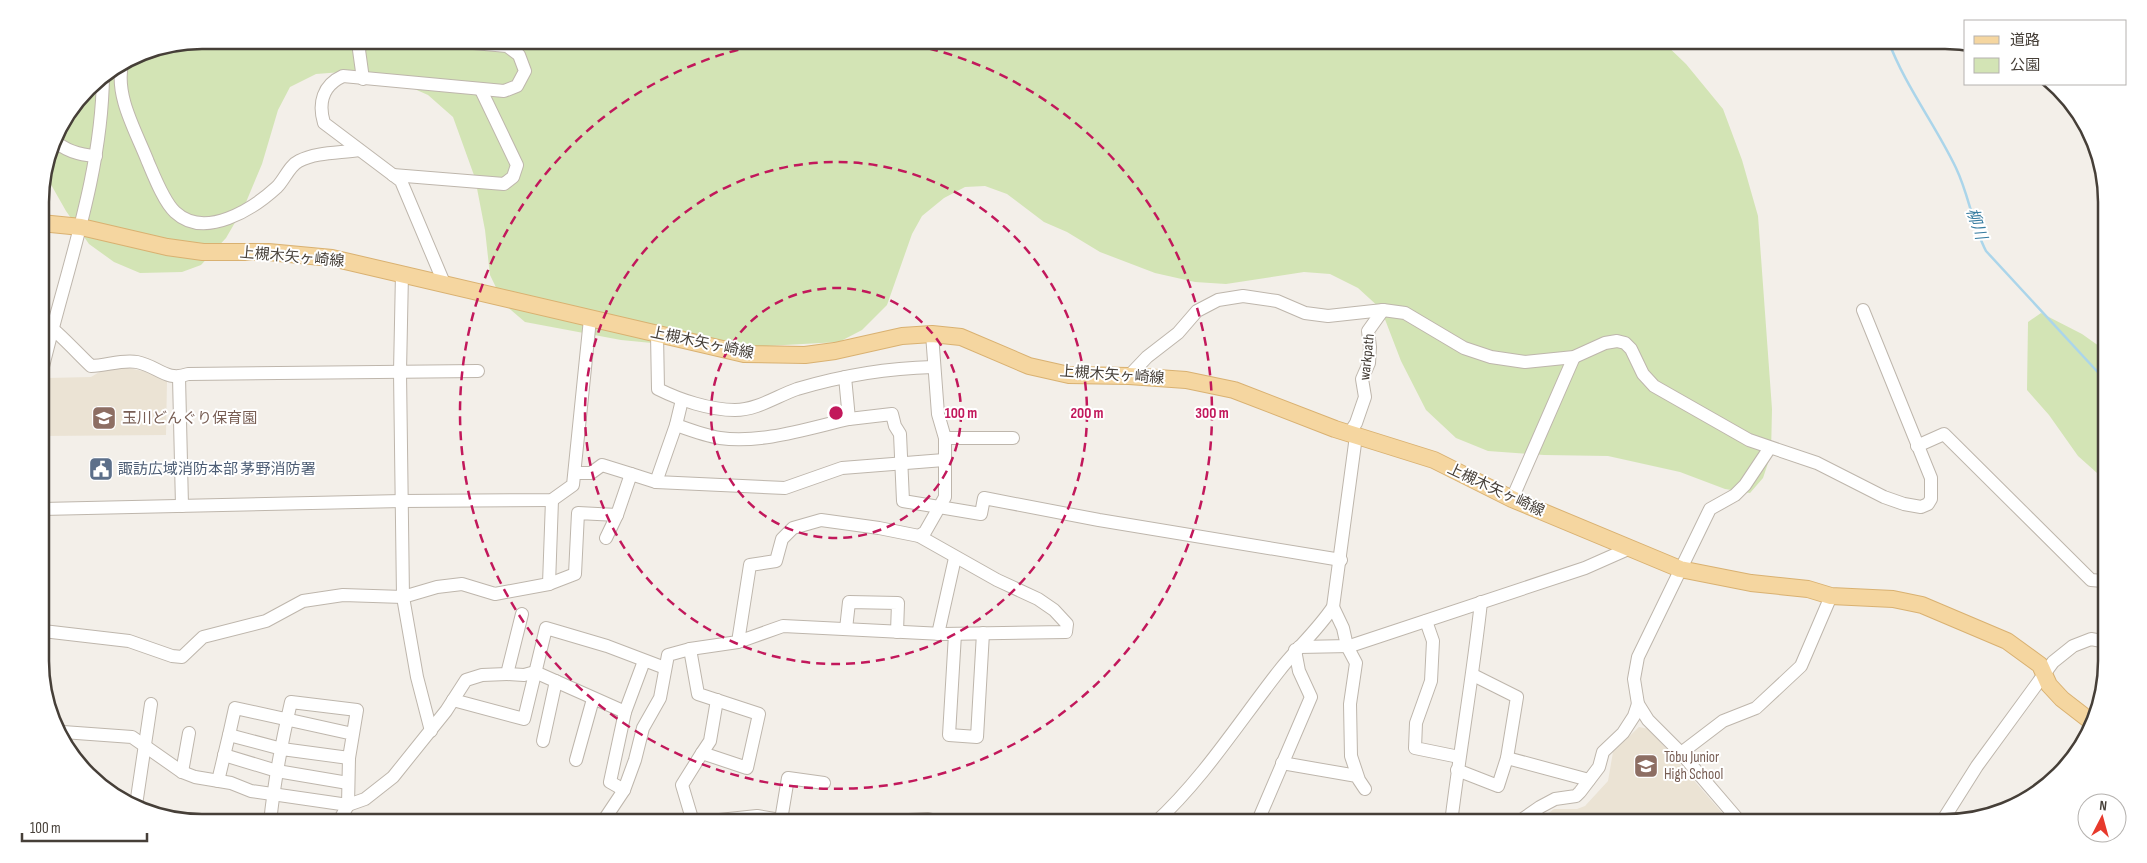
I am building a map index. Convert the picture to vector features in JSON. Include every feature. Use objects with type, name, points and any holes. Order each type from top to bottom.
[{"type":"main road","name":"上槻木矢ヶ崎線","points":[[49,224],[81,227],[166,247],[203,252],[268,252],[332,258],[744,354],[782,356],[835,351],[902,336],[932,334],[961,338],[1029,366],[1069,375],[1128,376],[1186,380],[1234,390],[1353,435],[1434,460],[1512,499],[1628,549],[1680,569],[1751,583],[1808,589],[1831,596],[1894,599],[1922,605],[2007,641],[2040,664],[2049,685],[2062,699],[2087,718]]},
{"type":"street","points":[[359,49],[363,79]]},
{"type":"street","points":[[444,283],[401,181],[324,123],[321,114],[323,98],[331,81],[343,76],[504,92],[517,86],[525,71],[519,55],[511,49]]},
{"type":"street","points":[[121,72],[120,88],[156,179],[174,212],[187,220],[203,224],[236,216],[252,207],[278,186],[296,162],[308,157],[359,150]]},
{"type":"street","points":[[49,344],[81,227],[96,156],[102,86]]},
{"type":"street","points":[[393,175],[504,184],[513,177],[517,165],[481,90]]},
{"type":"street","points":[[60,144],[74,152],[96,156]]},
{"type":"street","points":[[402,273],[400,372],[403,597],[417,677],[431,731]]},
{"type":"street","points":[[1128,376],[1147,356],[1178,333],[1197,310],[1218,300],[1243,296],[1277,301],[1305,313],[1328,316],[1383,310],[1405,313],[1464,348],[1491,357],[1525,362],[1574,357],[1605,343],[1617,341],[1625,343],[1631,349],[1643,374],[1654,386],[1749,440],[1817,463],[1884,497],[1922,507],[1928,504],[1931,499],[1931,478],[1862,310]]},
{"type":"street","name":"warkpath","points":[[1333,607],[1341,560],[1353,435],[1365,397],[1362,379],[1368,363],[1370,347],[1368,331],[1383,310]]},
{"type":"street","points":[[49,510],[402,501],[552,500],[573,485],[576,473],[590,319]]},
{"type":"street","points":[[49,324],[64,341],[91,366],[136,362],[153,367],[170,377],[188,374],[478,371]]},
{"type":"street","points":[[657,334],[658,389],[682,400],[736,410],[767,402],[796,390],[861,373],[933,367]]},
{"type":"street","points":[[919,536],[925,532],[945,497],[945,438],[938,414],[932,334]]},
{"type":"street","points":[[1512,499],[1574,357]]},
{"type":"street","points":[[179,377],[182,506]]},
{"type":"street","points":[[845,377],[849,419]]},
{"type":"street","points":[[656,482],[676,426],[682,400]]},
{"type":"street","points":[[676,426],[719,438],[747,440],[807,430],[849,419],[892,414],[895,426],[900,434],[903,501],[981,514],[984,498],[1099,520],[1341,560]]},
{"type":"street","points":[[1917,446],[1944,434],[2091,580],[2098,581]]},
{"type":"street","points":[[945,438],[1013,438]]},
{"type":"street","points":[[1733,814],[1681,753],[1648,720],[1638,704],[1634,679],[1638,657],[1710,509],[1735,495],[1745,485],[1768,448]]},
{"type":"street","points":[[576,473],[591,473],[602,465],[656,482],[785,488],[842,468],[944,460]]},
{"type":"street","points":[[606,538],[617,515],[631,474]]},
{"type":"street","points":[[549,584],[552,500]]},
{"type":"street","points":[[49,632],[129,641],[172,656],[182,657],[203,637],[266,621],[303,601],[343,594],[403,597],[437,587],[462,584],[495,594],[549,584],[575,574],[578,513],[617,515]]},
{"type":"street","points":[[608,814],[624,790],[635,760],[643,728],[660,698],[668,655],[690,649],[738,642],[783,626],[955,634],[1066,632],[1067,624],[1054,610],[1038,599],[956,558],[919,536],[821,520],[793,528],[782,539],[776,561],[750,565],[738,642]]},
{"type":"street","points":[[1297,648],[1347,646],[1585,568],[1628,549]]},
{"type":"street","points":[[938,634],[956,558]]},
{"type":"street","points":[[1681,753],[1723,721],[1756,708],[1801,666],[1831,596]]},
{"type":"street","points":[[846,628],[849,602],[898,603],[897,632]]},
{"type":"street","points":[[1452,814],[1458,763],[1473,674],[1480,602]]},
{"type":"street","points":[[1163,814],[1217,752],[1297,648],[1333,607],[1343,628],[1347,646],[1356,663],[1349,727],[1351,756],[1357,776],[1365,789]]},
{"type":"street","points":[[507,674],[522,614]]},
{"type":"street","points":[[1426,621],[1434,641],[1431,682],[1416,723],[1415,748],[1458,763],[1498,786],[1507,758],[1517,696],[1473,674]]},
{"type":"street","points":[[453,700],[524,719],[546,628],[665,668]]},
{"type":"street","points":[[955,634],[949,735],[976,737],[984,633]]},
{"type":"street","points":[[1947,814],[1977,766],[2053,662],[2073,646],[2091,638],[2098,640]]},
{"type":"street","points":[[1261,814],[1311,698],[1299,671],[1297,648]]},
{"type":"street","points":[[690,649],[698,694],[759,714],[747,768],[702,753]]},
{"type":"street","points":[[624,790],[610,782],[625,712],[644,661]]},
{"type":"street","points":[[67,732],[132,737],[182,772],[195,777],[218,781],[251,791],[348,805],[365,799],[393,777],[431,731],[466,680],[482,675],[524,675],[536,672],[625,712]]},
{"type":"street","points":[[543,741],[556,681]]},
{"type":"street","points":[[576,760],[593,699]]},
{"type":"street","points":[[690,814],[682,785],[710,742],[718,700]]},
{"type":"street","points":[[271,814],[286,721],[291,702],[357,710],[349,758],[348,805],[343,814]]},
{"type":"street","points":[[137,799],[151,704]]},
{"type":"street","points":[[1532,814],[1556,800],[1576,796],[1599,767],[1603,752],[1623,733],[1638,704]]},
{"type":"street","points":[[218,781],[235,708],[286,721],[353,734]]},
{"type":"street","points":[[182,772],[189,733]]},
{"type":"street","points":[[229,735],[282,748],[349,758]]},
{"type":"street","points":[[224,755],[277,772],[348,783]]},
{"type":"street","points":[[1507,758],[1589,780]]},
{"type":"street","points":[[1282,763],[1357,776]]},
{"type":"street","points":[[782,814],[788,778],[824,783]]},
{"type":"shaded area","name":"玉川どんぐり保育園","points":[[123,367],[148,372],[167,381],[166,435],[49,436],[49,378],[91,377],[101,371]]},
{"type":"shaded area","name":"Tōbu Junior High School","points":[[1639,727],[1649,729],[1723,814],[1547,814],[1554,809],[1577,809],[1585,806],[1608,781],[1613,752]]},
{"type":"green space","points":[[1670,49],[1686,64],[1723,109],[1742,160],[1758,216],[1772,409],[1771,454],[1763,478],[1750,493],[1725,489],[1680,472],[1608,456],[1544,455],[1488,451],[1456,438],[1426,410],[1401,361],[1381,309],[1358,288],[1330,274],[1304,272],[1226,284],[1195,282],[1155,273],[1100,252],[1067,232],[1044,222],[1007,194],[985,186],[965,187],[944,198],[922,216],[912,234],[887,305],[862,330],[839,342],[714,349],[621,340],[525,322],[504,304],[490,275],[485,230],[475,178],[453,117],[428,95],[383,75],[342,72],[316,74],[290,87],[278,110],[262,164],[244,207],[226,238],[201,265],[182,272],[140,273],[114,262],[89,244],[66,211],[50,182],[60,143],[80,109],[101,87],[125,69],[143,60],[182,50]]},
{"type":"green space","points":[[2041,313],[2082,334],[2098,345],[2098,474],[2078,456],[2049,415],[2027,390],[2028,322]]},
{"type":"waterway","name":"柳川","points":[[1892,49],[1911,89],[1956,168],[1986,251],[2098,372]]},
{"type":"place","name":"玉川どんぐり保育園","points":[[104,418]]},
{"type":"place","name":"諏訪広域消防本部 茅野消防署","points":[[101,469]]},
{"type":"place","name":"Tōbu Junior High School","points":[[1646,766]]}]
